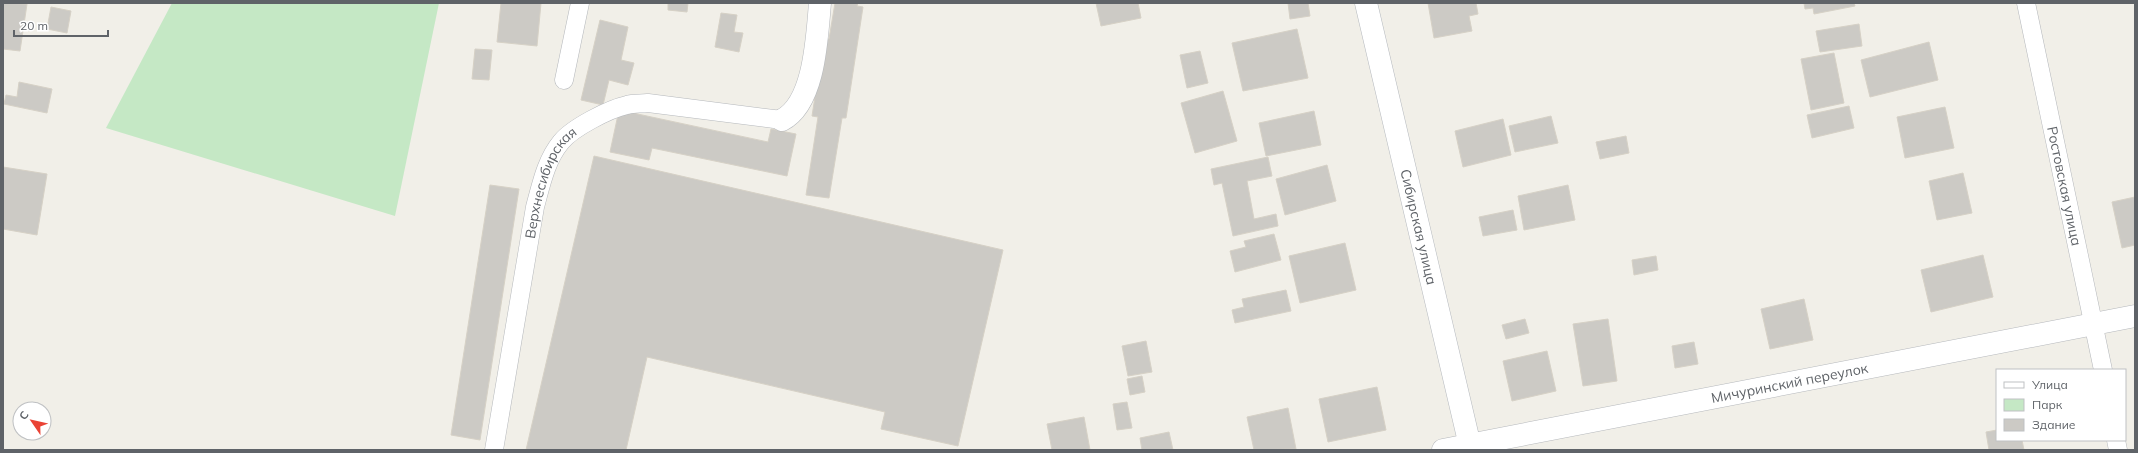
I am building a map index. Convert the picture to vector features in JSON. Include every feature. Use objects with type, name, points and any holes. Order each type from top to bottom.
[{"type":"street","points":[[782,120],[795,110],[802,98],[807,84],[815,54],[820,3]]},
{"type":"street","name":"Сибирская улица","points":[[1366,3],[1470,447]]},
{"type":"street","name":"Мичуринский переулок","points":[[1443,450],[1470,447],[2135,316]]},
{"type":"lane","points":[[564,80],[580,3]]},
{"type":"lane","name":"Ростовская улица","points":[[2026,3],[2094,325],[2102,369]]},
{"type":"lane","name":"Верхнесибирская","points":[[494,450],[535,207],[543,176],[561,142],[576,130],[613,110],[627,105],[648,103],[782,120]]},
{"type":"green space","points":[[172,3],[439,3],[395,216],[106,128]]},
{"type":"building","points":[[3,3],[27,4],[20,51],[3,49]]},
{"type":"building","points":[[501,3],[541,3],[537,46],[497,42]]},
{"type":"building","points":[[668,3],[688,3],[687,12],[668,10]]},
{"type":"building","points":[[835,3],[858,3],[857,6],[863,7],[846,118],[842,118],[829,198],[806,195],[818,117],[812,116],[824,39],[829,39]]},
{"type":"building","points":[[1096,3],[1138,3],[1141,18],[1101,26]]},
{"type":"building","points":[[1288,3],[1308,3],[1310,16],[1290,19]]},
{"type":"building","points":[[1428,3],[1476,3],[1478,14],[1469,16],[1472,31],[1434,38]]},
{"type":"building","points":[[1804,3],[1854,3],[1855,6],[1814,14],[1813,8],[1805,9]]},
{"type":"building","points":[[51,7],[71,11],[67,33],[47,29]]},
{"type":"building","points":[[721,13],[737,15],[734,32],[743,33],[739,52],[715,47]]},
{"type":"building","points":[[600,20],[628,27],[621,60],[634,63],[628,85],[609,80],[603,105],[581,100]]},
{"type":"building","points":[[1859,24],[1862,46],[1820,52],[1816,31]]},
{"type":"building","points":[[1297,29],[1308,78],[1243,91],[1232,43]]},
{"type":"building","points":[[1929,42],[1938,80],[1870,97],[1861,60]]},
{"type":"building","points":[[475,49],[492,50],[489,80],[472,79]]},
{"type":"building","points":[[1200,51],[1208,83],[1187,88],[1180,55]]},
{"type":"building","points":[[1834,53],[1844,103],[1811,110],[1801,59]]},
{"type":"building","points":[[19,82],[52,89],[47,113],[4,104],[6,95],[17,97]]},
{"type":"building","points":[[1223,91],[1237,141],[1195,153],[1181,103]]},
{"type":"building","points":[[1849,106],[1854,128],[1812,138],[1807,115]]},
{"type":"building","points":[[1945,107],[1954,148],[1905,158],[1897,117]]},
{"type":"building","points":[[619,110],[768,142],[771,129],[796,134],[787,176],[652,148],[649,160],[610,152]]},
{"type":"building","points":[[1314,111],[1321,145],[1266,156],[1259,123]]},
{"type":"building","points":[[1551,116],[1558,143],[1515,152],[1509,126]]},
{"type":"building","points":[[1503,119],[1511,155],[1463,167],[1455,131]]},
{"type":"building","points":[[1626,136],[1629,153],[1600,159],[1596,142]]},
{"type":"building","points":[[594,156],[1003,250],[958,446],[881,429],[885,412],[647,357],[626,450],[526,450]]},
{"type":"building","points":[[1268,157],[1272,176],[1247,181],[1254,219],[1276,214],[1278,226],[1233,236],[1222,183],[1214,185],[1211,169]]},
{"type":"building","points":[[1327,165],[1336,201],[1285,215],[1276,179]]},
{"type":"building","points":[[3,167],[47,174],[37,235],[3,229]]},
{"type":"building","points":[[1963,173],[1972,213],[1937,220],[1929,181]]},
{"type":"building","points":[[490,185],[519,189],[480,440],[451,435]]},
{"type":"building","points":[[1568,185],[1575,220],[1524,230],[1518,196]]},
{"type":"building","points":[[2135,197],[2135,245],[2122,248],[2112,202]]},
{"type":"building","points":[[1513,210],[1517,230],[1483,236],[1479,217]]},
{"type":"building","points":[[1274,234],[1281,260],[1235,272],[1230,251],[1246,247],[1244,241]]},
{"type":"building","points":[[1345,243],[1356,290],[1300,303],[1289,256]]},
{"type":"building","points":[[1983,255],[1993,297],[1931,312],[1921,270]]},
{"type":"building","points":[[1656,256],[1658,270],[1634,275],[1632,260]]},
{"type":"building","points":[[1286,290],[1291,311],[1235,323],[1232,310],[1244,307],[1242,299]]},
{"type":"building","points":[[1804,299],[1813,340],[1770,349],[1761,309]]},
{"type":"building","points":[[1525,319],[1529,333],[1506,339],[1502,325]]},
{"type":"building","points":[[1608,319],[1617,381],[1583,386],[1573,324]]},
{"type":"building","points":[[1146,341],[1152,372],[1128,376],[1122,346]]},
{"type":"building","points":[[1694,342],[1698,364],[1675,368],[1672,346]]},
{"type":"building","points":[[1547,351],[1556,391],[1512,401],[1503,361]]},
{"type":"building","points":[[1142,376],[1145,392],[1130,395],[1127,379]]},
{"type":"building","points":[[1377,387],[1386,430],[1328,442],[1319,399]]},
{"type":"building","points":[[1127,402],[1132,428],[1117,430],[1113,404]]},
{"type":"building","points":[[1288,408],[1296,449],[1254,450],[1247,417]]},
{"type":"building","points":[[1084,417],[1090,450],[1052,450],[1047,424]]},
{"type":"building","points":[[1996,430],[1996,441],[2022,441],[2024,450],[1989,450],[1986,432]]},
{"type":"building","points":[[1169,432],[1173,450],[1142,450],[1140,438]]}]
